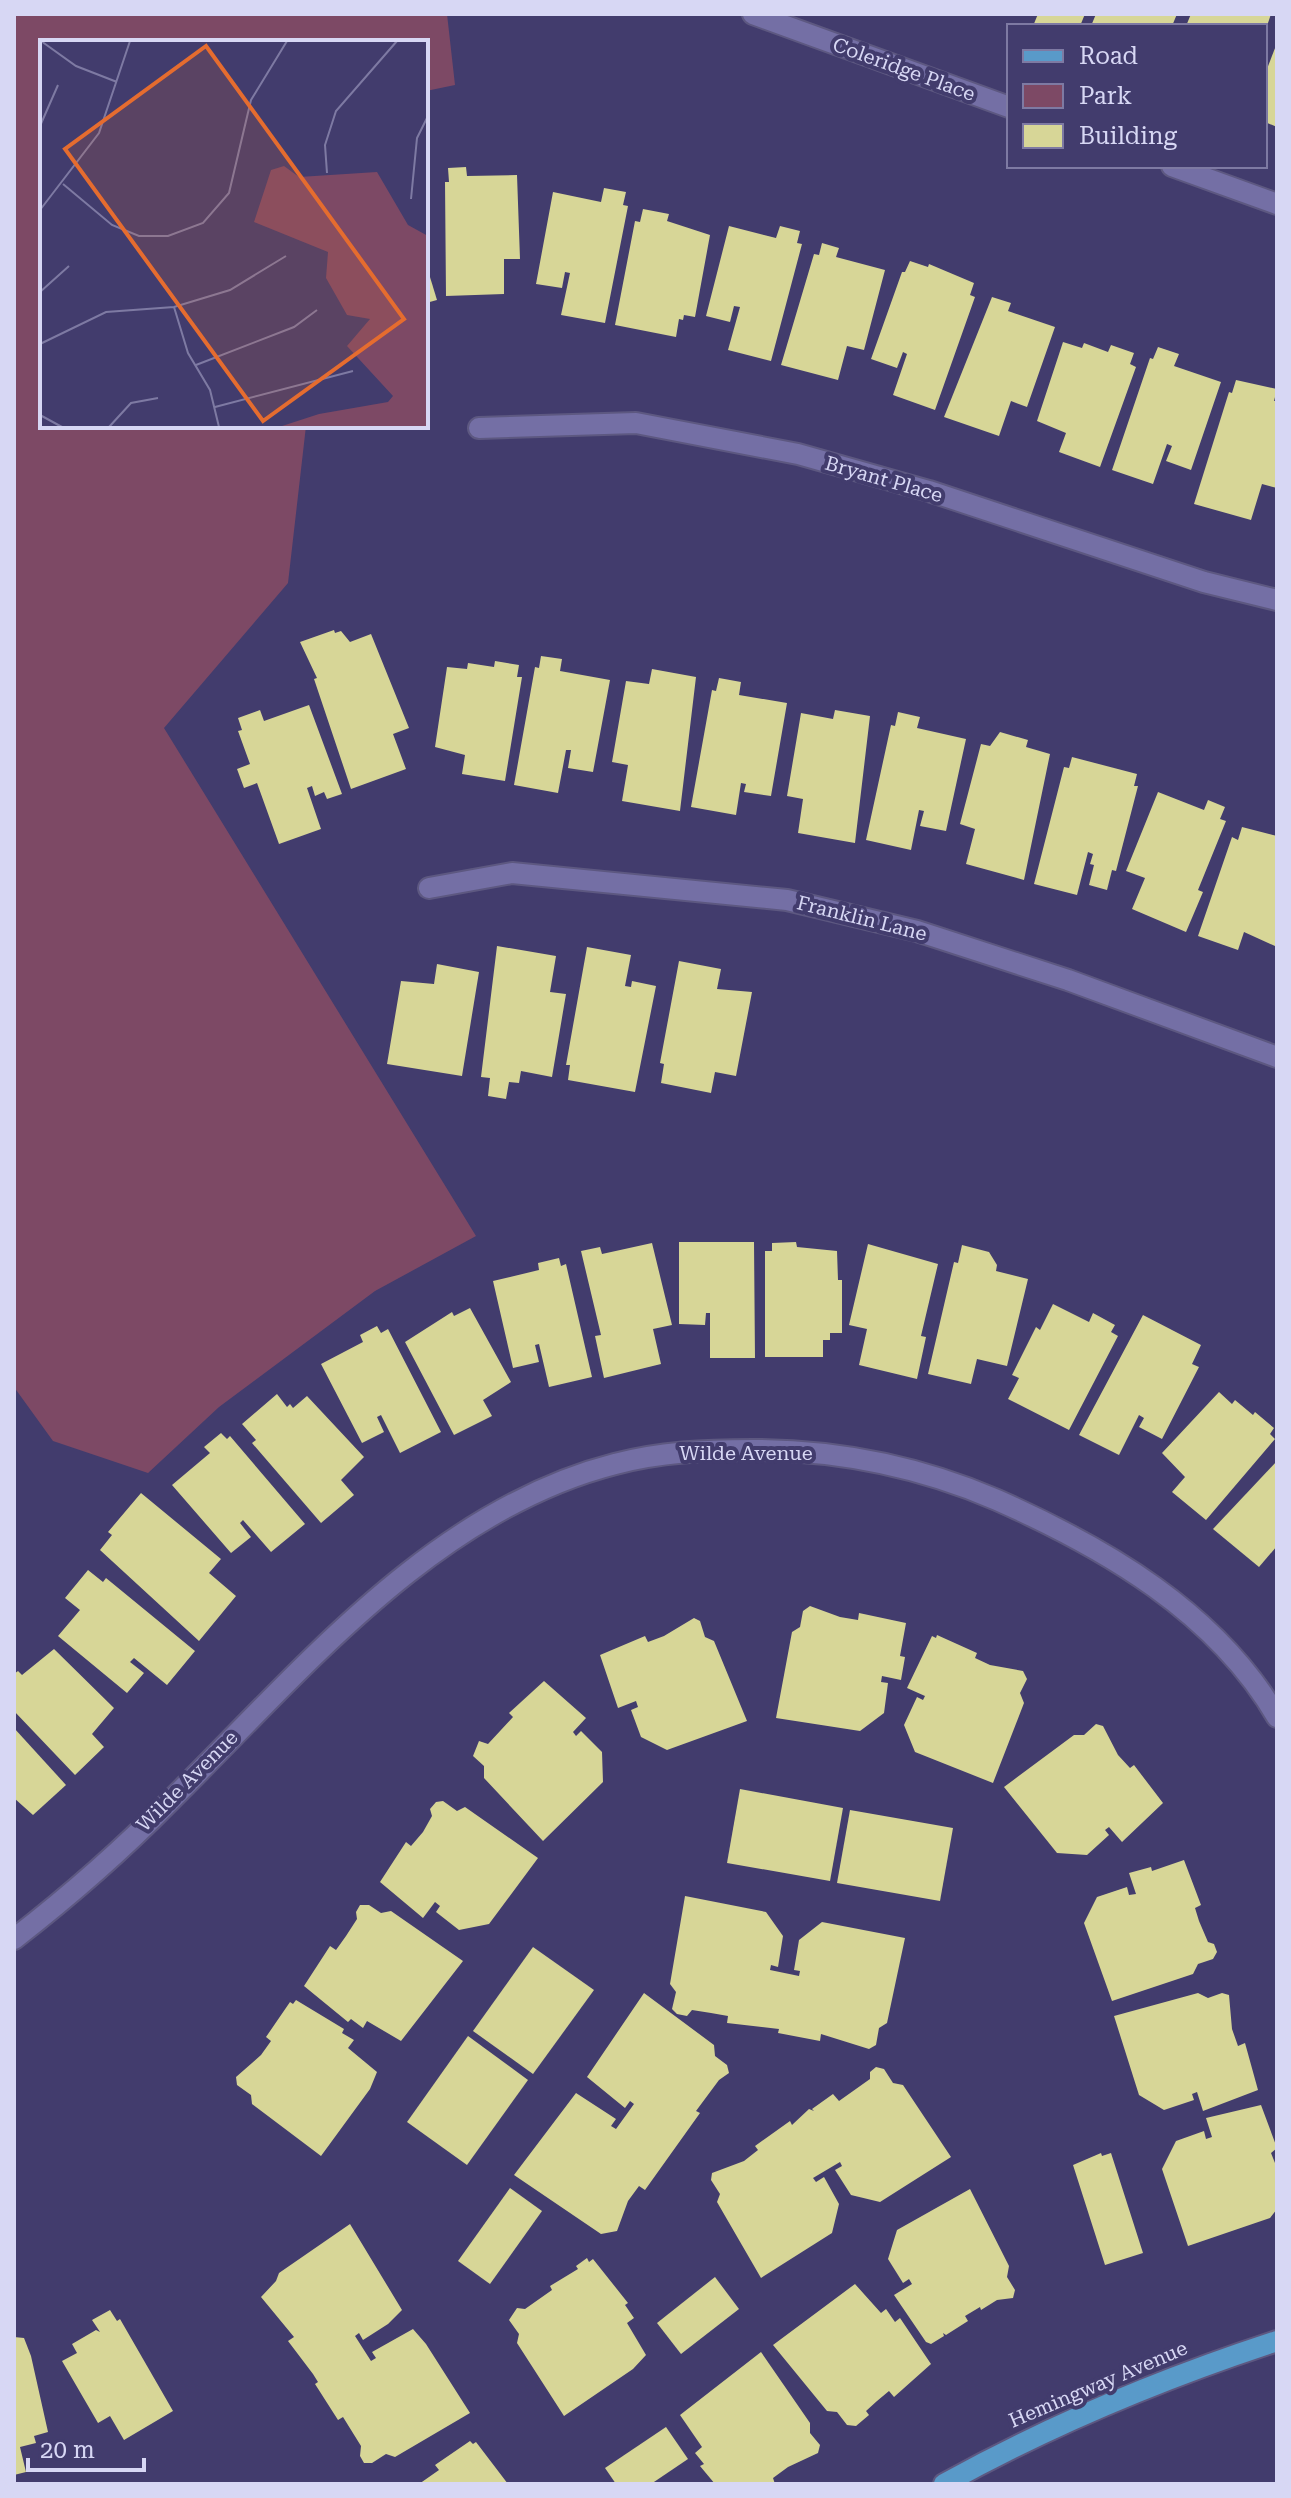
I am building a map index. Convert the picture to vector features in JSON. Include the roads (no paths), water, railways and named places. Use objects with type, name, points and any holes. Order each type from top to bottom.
[{"type":"main road","name":"Hemingway Avenue","points":[[944,2484],[1021,2441],[1102,2404],[1172,2376],[1277,2341]]},
{"type":"street","name":"Coleridge Place","points":[[753,14],[1007,106]]},
{"type":"street","points":[[1178,168],[1277,204]]},
{"type":"street","name":"Bryant Place","points":[[479,428],[636,423],[798,454],[929,491],[1204,582],[1277,600]]},
{"type":"street","name":"Franklin Lane","points":[[429,888],[512,873],[787,900],[932,936],[1068,980],[1277,1057]]},
{"type":"street","name":"Wilde Avenue","points":[[14,1939],[57,1905],[169,1803],[241,1727],[339,1634],[443,1549],[499,1513],[555,1484],[612,1464],[665,1453],[784,1450],[852,1456],[913,1469],[1053,1525],[1118,1561],[1175,1603],[1228,1651],[1277,1717]]}]
